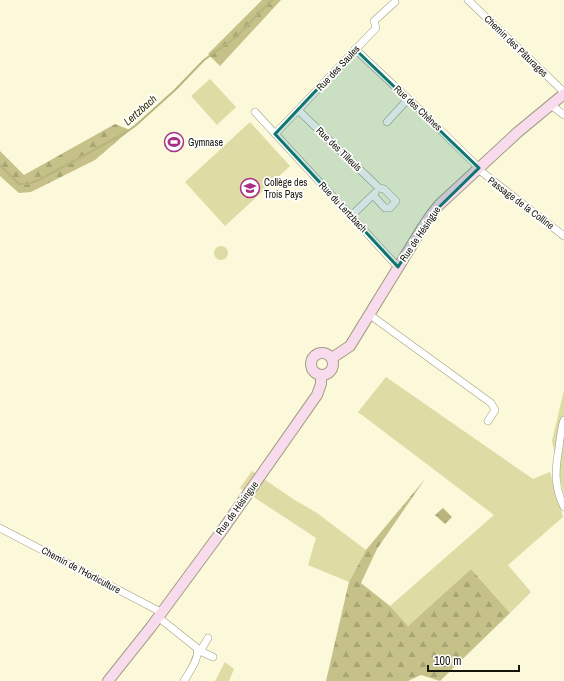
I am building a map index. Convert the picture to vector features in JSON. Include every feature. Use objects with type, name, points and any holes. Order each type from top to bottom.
[{"type":"main road","name":"Rue de Hésingue","points":[[332,358],[350,346],[423,227],[439,205],[518,132],[564,93]]},
{"type":"main road","points":[[320,353],[325,353],[332,358],[334,365],[331,372],[321,376],[312,369],[311,361],[314,356],[320,353]]},
{"type":"main road","name":"Rue de Hésingue","points":[[108,681],[160,615],[248,495],[317,395],[321,384],[321,376]]},
{"type":"street","name":"Chemin des Pâturages","points":[[468,0],[564,93]]},
{"type":"street","name":"Rue des Saules","points":[[275,134],[376,28],[374,21],[395,2]]},
{"type":"street","name":"Rue des Chênes","points":[[355,49],[478,168]]},
{"type":"street","points":[[387,122],[408,99]]},
{"type":"street","points":[[551,105],[564,115]]},
{"type":"street","name":"Rue des Tilleuls","points":[[298,110],[379,188],[384,189],[396,201],[390,208],[385,208],[373,195]]},
{"type":"street","name":"Rue du Lertzbach","points":[[255,112],[398,267]]},
{"type":"street","name":"Passage de la Colline","points":[[478,168],[564,236]]},
{"type":"street","points":[[351,216],[379,188]]},
{"type":"street","points":[[370,315],[491,403],[495,410],[488,421]]},
{"type":"street","points":[[564,420],[556,464],[557,490],[564,507]]},
{"type":"street","name":"Chemin de l'Horticulture","points":[[0,528],[157,610],[160,615],[198,648],[200,652]]},
{"type":"street","points":[[184,681],[208,638]]},
{"type":"street","points":[[200,652],[213,657]]},
{"type":"highlighted area","points":[[355,49],[479,168],[431,215],[398,267],[275,134]]},
{"type":"shaded area","points":[[210,79],[236,107],[217,125],[191,96]]},
{"type":"shaded area","points":[[250,122],[290,166],[225,226],[185,182]]},
{"type":"shaded area","points":[[218,246],[224,246],[228,250],[228,256],[224,260],[218,260],[214,256],[214,250]]},
{"type":"shaded area","points":[[386,377],[533,479],[550,472],[563,517],[508,565],[531,592],[510,613],[471,569],[408,626],[390,606],[494,515],[358,412]]},
{"type":"shaded area","points":[[564,391],[564,495],[552,441]]},
{"type":"shaded area","points":[[252,471],[293,499],[317,513],[366,550],[349,582],[308,565],[316,538],[240,488]]},
{"type":"shaded area","points":[[225,662],[234,669],[229,681],[215,681]]},
{"type":"green space","points":[[262,0],[281,0],[220,66],[208,54]]},
{"type":"green space","points":[[115,124],[130,130],[95,160],[31,192],[19,193],[0,176],[0,151],[24,175]]},
{"type":"green space","points":[[425,479],[377,549],[361,583],[390,606],[408,626],[471,569],[510,613],[440,681],[421,675],[408,681],[326,681],[349,582],[366,550]]},
{"type":"water","points":[[443,508],[452,517],[445,524],[435,515]]},
{"type":"waterway","name":"Lertzbach","points":[[0,165],[19,184],[27,184],[39,180],[125,133],[135,126],[175,90],[204,60],[235,38],[272,0]]},
{"type":"place","name":"Gymnase","points":[[174,142]]},
{"type":"place","name":"Collège des Trois Pays","points":[[250,188]]}]
